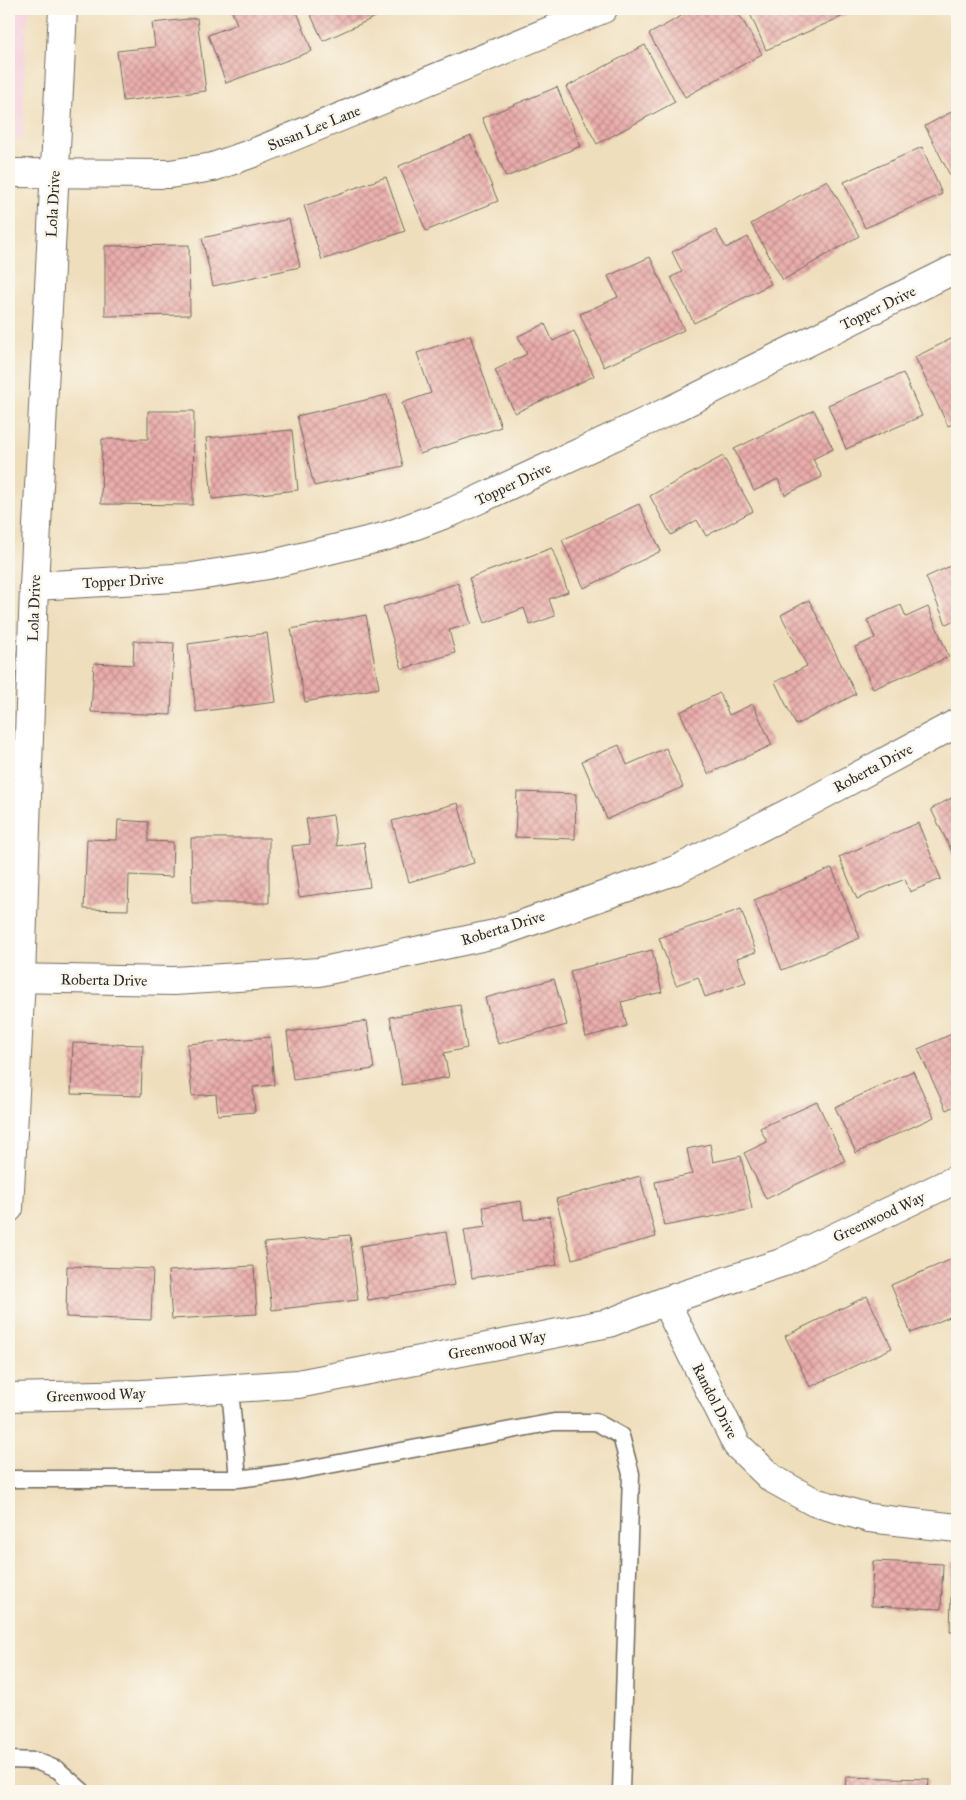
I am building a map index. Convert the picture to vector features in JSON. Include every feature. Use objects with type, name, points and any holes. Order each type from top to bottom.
[{"type":"street","name":"Lola Drive","points":[[9,1208],[15,978],[63,9]]},
{"type":"street","name":"Susan Lee Lane","points":[[9,173],[170,174],[213,167],[262,150],[603,9]]},
{"type":"street","name":"Topper Drive","points":[[34,586],[192,577],[268,565],[387,536],[454,511],[673,409],[957,268]]},
{"type":"street","name":"Roberta Drive","points":[[15,978],[174,981],[319,972],[495,934],[676,870],[802,806],[957,723]]},
{"type":"street","name":"Greenwood Way","points":[[9,1397],[141,1394],[298,1384],[609,1323],[665,1301],[781,1263],[957,1179]]},
{"type":"street","name":"Randol Drive","points":[[665,1301],[737,1445],[771,1478],[814,1502],[868,1518],[957,1528]]},
{"type":"lane","points":[[230,1388],[238,1479]]},
{"type":"lane","points":[[9,1479],[238,1479],[292,1472],[554,1422],[596,1422],[621,1436],[631,1474],[621,1791]]},
{"type":"lane","points":[[9,1760],[36,1761],[58,1770],[82,1791]]},
{"type":"shaded area","points":[[9,9],[30,9],[26,31],[23,139],[9,138]]},
{"type":"building","points":[[231,9],[296,9],[312,51],[226,83],[208,35],[237,24]]},
{"type":"building","points":[[308,9],[393,9],[323,41]]},
{"type":"building","points":[[694,9],[736,9],[762,54],[685,97],[649,34]]},
{"type":"building","points":[[748,9],[845,9],[848,14],[766,50]]},
{"type":"building","points":[[197,18],[206,91],[123,101],[117,51],[155,47],[152,23]]},
{"type":"building","points":[[645,45],[675,102],[597,144],[566,87]]},
{"type":"building","points":[[557,87],[581,146],[506,177],[482,118]]},
{"type":"building","points":[[957,109],[957,184],[955,185],[925,126]]},
{"type":"building","points":[[471,136],[498,201],[426,231],[399,166]]},
{"type":"building","points":[[922,147],[942,194],[865,228],[844,182]]},
{"type":"building","points":[[386,177],[405,231],[322,260],[304,206]]},
{"type":"building","points":[[827,180],[859,236],[783,280],[751,224]]},
{"type":"building","points":[[289,219],[300,267],[213,286],[202,238]]},
{"type":"building","points":[[716,230],[726,248],[748,237],[771,284],[694,323],[671,277],[682,272],[672,252]]},
{"type":"building","points":[[189,245],[190,315],[105,316],[105,246]]},
{"type":"building","points":[[650,257],[684,330],[604,367],[580,314],[618,297],[608,276]]},
{"type":"building","points":[[545,324],[553,341],[574,331],[594,376],[515,413],[495,370],[527,354],[518,336]]},
{"type":"building","points":[[470,335],[501,427],[420,454],[402,403],[431,393],[417,353]]},
{"type":"building","points":[[957,336],[957,422],[948,426],[915,357]]},
{"type":"building","points":[[903,373],[922,416],[846,449],[828,405]]},
{"type":"building","points":[[387,395],[403,466],[314,486],[297,416]]},
{"type":"building","points":[[814,410],[833,449],[813,459],[822,477],[785,495],[778,479],[754,491],[734,449]]},
{"type":"building","points":[[148,411],[194,411],[193,505],[101,504],[102,439],[148,439]]},
{"type":"building","points":[[292,430],[298,490],[212,499],[206,438]]},
{"type":"building","points":[[723,456],[753,511],[706,536],[697,520],[671,535],[650,496]]},
{"type":"building","points":[[639,504],[661,551],[584,588],[562,540]]},
{"type":"building","points":[[552,548],[568,592],[549,599],[555,616],[530,625],[524,608],[485,623],[469,578]]},
{"type":"building","points":[[957,563],[957,619],[946,624],[926,577]]},
{"type":"building","points":[[458,583],[471,624],[449,630],[455,653],[402,669],[383,607]]},
{"type":"building","points":[[809,600],[856,694],[796,725],[775,682],[807,666],[781,615]]},
{"type":"building","points":[[901,605],[906,617],[928,607],[949,657],[873,689],[855,647],[875,638],[867,620]]},
{"type":"building","points":[[366,615],[379,688],[305,702],[291,629]]},
{"type":"building","points":[[267,633],[276,702],[196,712],[188,644]]},
{"type":"building","points":[[134,641],[174,643],[171,715],[91,712],[94,663],[133,665]]},
{"type":"building","points":[[720,693],[729,715],[753,704],[772,745],[708,774],[680,712]]},
{"type":"building","points":[[619,745],[627,765],[666,748],[683,787],[607,819],[582,761]]},
{"type":"building","points":[[517,792],[576,794],[575,839],[515,837]]},
{"type":"building","points":[[957,795],[957,854],[954,856],[931,809]]},
{"type":"building","points":[[458,803],[474,863],[409,882],[392,821]]},
{"type":"building","points":[[333,815],[337,846],[364,842],[370,887],[299,897],[292,846],[310,844],[306,819]]},
{"type":"building","points":[[118,820],[148,822],[148,841],[173,842],[172,877],[129,875],[128,910],[84,909],[87,839],[117,840]]},
{"type":"building","points":[[918,823],[941,879],[910,892],[905,879],[857,899],[839,857]]},
{"type":"building","points":[[191,838],[269,838],[269,903],[192,903]]},
{"type":"building","points":[[832,868],[860,938],[782,970],[754,900]]},
{"type":"building","points":[[741,909],[756,952],[737,958],[746,982],[705,997],[698,977],[676,985],[659,938]]},
{"type":"building","points":[[652,950],[662,992],[621,1002],[627,1026],[586,1037],[570,971]]},
{"type":"building","points":[[554,979],[567,1025],[498,1044],[485,998]]},
{"type":"building","points":[[460,1005],[467,1048],[444,1053],[449,1077],[402,1085],[390,1017]]},
{"type":"building","points":[[367,1021],[374,1069],[293,1080],[287,1032]]},
{"type":"building","points":[[954,1033],[957,1040],[957,1105],[946,1110],[918,1049]]},
{"type":"building","points":[[270,1037],[274,1085],[253,1087],[255,1112],[218,1115],[216,1094],[192,1096],[187,1044]]},
{"type":"building","points":[[73,1043],[143,1045],[141,1096],[71,1094]]},
{"type":"building","points":[[913,1071],[934,1117],[856,1153],[835,1107]]},
{"type":"building","points":[[817,1102],[845,1161],[766,1199],[744,1153],[767,1142],[760,1128]]},
{"type":"building","points":[[710,1144],[713,1162],[741,1156],[752,1209],[664,1226],[655,1182],[692,1174],[687,1149]]},
{"type":"building","points":[[640,1176],[656,1237],[572,1259],[556,1199]]},
{"type":"building","points":[[521,1201],[524,1220],[550,1216],[557,1265],[472,1278],[464,1230],[486,1227],[483,1207]]},
{"type":"building","points":[[446,1232],[455,1285],[368,1300],[360,1246]]},
{"type":"building","points":[[350,1235],[358,1300],[272,1310],[264,1243]]},
{"type":"building","points":[[957,1257],[957,1314],[911,1333],[891,1285]]},
{"type":"building","points":[[67,1266],[153,1269],[151,1320],[66,1317]]},
{"type":"building","points":[[254,1266],[257,1314],[172,1319],[168,1271]]},
{"type":"building","points":[[867,1296],[892,1348],[810,1387],[785,1336]]},
{"type":"building","points":[[873,1561],[943,1564],[941,1609],[871,1606]]},
{"type":"building","points":[[952,1562],[957,1562],[957,1632],[950,1632]]},
{"type":"building","points":[[846,1777],[929,1779],[928,1791],[845,1791]]}]
